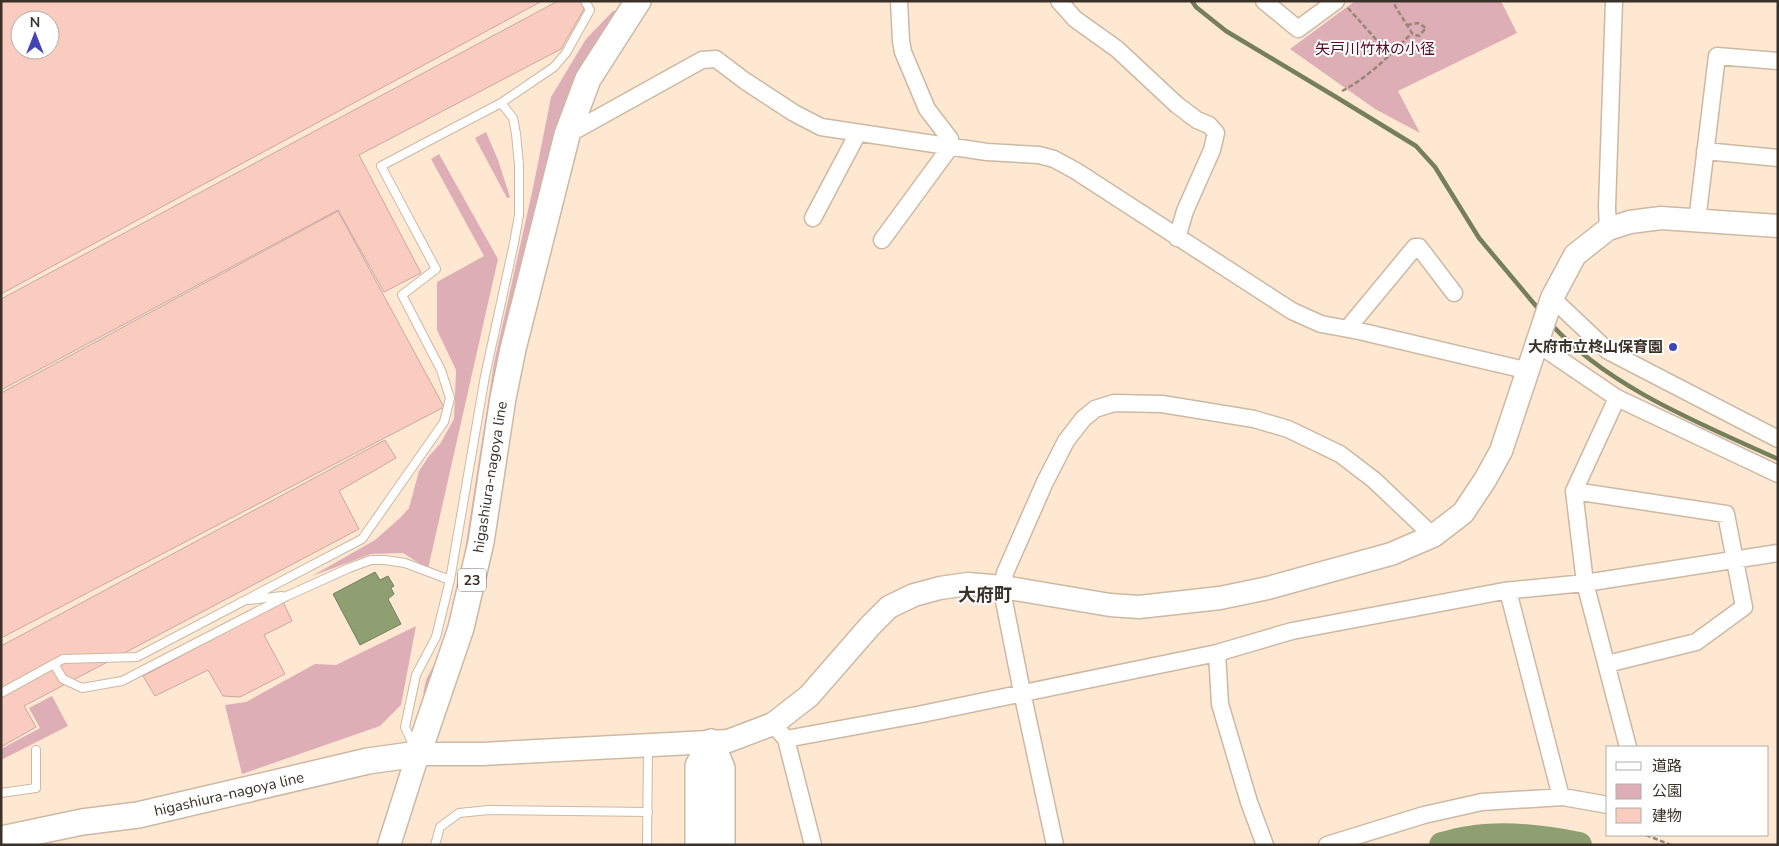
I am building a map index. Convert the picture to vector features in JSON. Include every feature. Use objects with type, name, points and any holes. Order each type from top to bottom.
[{"type":"main road","name":"higashiura-nagoya line","points":[[1,839],[82,822],[138,815],[368,761],[418,754],[461,628],[481,542],[503,398],[513,349],[567,135],[588,79],[638,1]]},
{"type":"main road","points":[[698,845],[698,766],[711,742]]},
{"type":"main road","points":[[711,742],[722,768],[722,845]]},
{"type":"street","points":[[899,1],[903,52],[927,109],[950,139],[952,146]]},
{"type":"street","points":[[1059,1],[1075,18],[1117,49],[1177,105],[1197,120],[1209,125],[1216,134],[1212,150],[1185,211],[1177,238]]},
{"type":"street","points":[[1264,1],[1298,29],[1341,4]]},
{"type":"street","points":[[1608,229],[1607,207],[1614,1]]},
{"type":"street","points":[[1697,221],[1716,56],[1778,61]]},
{"type":"street","points":[[567,135],[702,60],[716,59],[745,81],[794,113],[821,127],[987,152],[1039,155],[1054,159],[1076,171],[1292,312],[1321,324],[1348,328],[1529,371]]},
{"type":"street","points":[[813,218],[858,133]]},
{"type":"street","points":[[882,240],[952,146]]},
{"type":"street","points":[[1705,151],[1778,158]]},
{"type":"street","points":[[780,732],[870,626],[889,607],[914,595],[940,588],[968,584],[1110,605],[1139,607],[1175,604],[1220,598],[1277,586],[1391,554],[1433,536],[1463,513],[1485,480],[1501,451],[1545,318],[1575,255],[1608,229],[1630,222],[1661,218],[1778,226]]},
{"type":"street","points":[[1348,328],[1415,247],[1419,247],[1454,293]]},
{"type":"street","points":[[1545,318],[1617,398],[1778,474]]},
{"type":"street","points":[[1545,318],[1778,439]]},
{"type":"street","points":[[1617,398],[1574,491],[1585,583],[1628,746]]},
{"type":"street","points":[[1055,845],[1022,692],[1003,588],[1005,573],[1045,482],[1066,441],[1083,419],[1095,410],[1114,403],[1162,404],[1254,419],[1288,428],[1340,454],[1374,480],[1433,536]]},
{"type":"street","points":[[1574,491],[1726,514],[1735,559],[1744,607],[1696,642],[1607,664]]},
{"type":"street","points":[[389,845],[418,754],[482,754],[728,741],[780,732],[922,714],[1217,653],[1292,631],[1508,591],[1585,583],[1778,553]]},
{"type":"street","points":[[1508,591],[1561,796]]},
{"type":"street","points":[[1217,653],[1220,704],[1249,802],[1265,845]]},
{"type":"street","points":[[780,732],[813,845]]},
{"type":"street","points":[[1327,845],[1451,808],[1482,802],[1561,796],[1606,804]]},
{"type":"lane","points":[[1,692],[63,659],[137,657],[362,539],[444,422],[450,398],[441,370],[402,295],[436,269],[382,166],[501,103],[554,67],[566,53],[590,10],[585,1]]},
{"type":"lane","points":[[418,754],[405,727],[416,675],[436,637],[450,580],[485,376],[514,243],[518,215],[519,165],[516,134],[513,118],[501,103]]},
{"type":"lane","points":[[54,664],[63,679],[82,688],[122,681],[287,596],[370,560],[404,563],[450,580]]},
{"type":"lane","points":[[245,600],[287,596]]},
{"type":"lane","points":[[647,845],[648,745]]},
{"type":"lane","points":[[1,793],[36,788],[36,750]]},
{"type":"lane","points":[[436,845],[440,827],[459,813],[489,810],[648,812]]},
{"type":"path","points":[[1395,1],[1395,6],[1412,33],[1419,36],[1426,28],[1418,23],[1407,25]]},
{"type":"path","points":[[1341,4],[1390,55]]},
{"type":"path","points":[[1342,92],[1354,85],[1390,55],[1412,33]]},
{"type":"path","points":[[1648,836],[1671,845]]},
{"type":"green space","name":"矢戸川竹林の小径","points":[[1355,1],[1501,1],[1517,33],[1398,91],[1420,133],[1375,109],[1290,49]]},
{"type":"green space","points":[[625,9],[594,56],[478,519],[431,690],[423,694],[426,680],[441,651],[461,576],[494,363],[551,97],[586,39],[613,11]]},
{"type":"green space","points":[[486,132],[498,160],[510,197],[507,198],[475,138]]},
{"type":"green space","points":[[439,154],[498,259],[428,569],[403,553],[371,554],[312,576],[375,540],[400,518],[409,508],[419,471],[440,444],[454,419],[456,370],[437,330],[437,282],[484,256],[431,159]]},
{"type":"green space","points":[[416,626],[401,705],[380,726],[242,774],[225,705],[246,702],[315,664],[336,665]]},
{"type":"green space","points":[[52,696],[68,726],[1,760],[1,749],[40,728],[29,708]]},
{"type":"shaded area","points":[[375,572],[380,580],[388,576],[394,586],[391,588],[394,594],[388,599],[401,624],[360,645],[333,594]]},
{"type":"building","points":[[1,1],[542,1],[1,294]]},
{"type":"building","points":[[558,1],[580,1],[584,9],[561,49],[359,155],[421,273],[384,292],[338,210],[1,390],[1,299]]},
{"type":"building","points":[[338,211],[444,407],[1,638],[1,393]]},
{"type":"building","points":[[385,440],[396,458],[339,491],[359,529],[24,706],[36,727],[1,747],[1,646]]},
{"type":"building","points":[[283,602],[292,621],[264,635],[285,674],[240,697],[223,696],[208,670],[155,696],[143,676]]},
{"type":"waterway","points":[[1192,1],[1196,7],[1226,31],[1416,146],[1435,167],[1479,238],[1541,312]]},
{"type":"waterway","points":[[1551,324],[1600,367],[1628,385],[1687,418],[1778,459]]},
{"type":"waterway","points":[[1442,845],[1462,840],[1497,836],[1539,838],[1579,845]]},
{"type":"place","name":"大府市立柊山保育園","points":[[1673,347]]},
{"type":"district","name":"大府町","points":[[985,595]]}]
